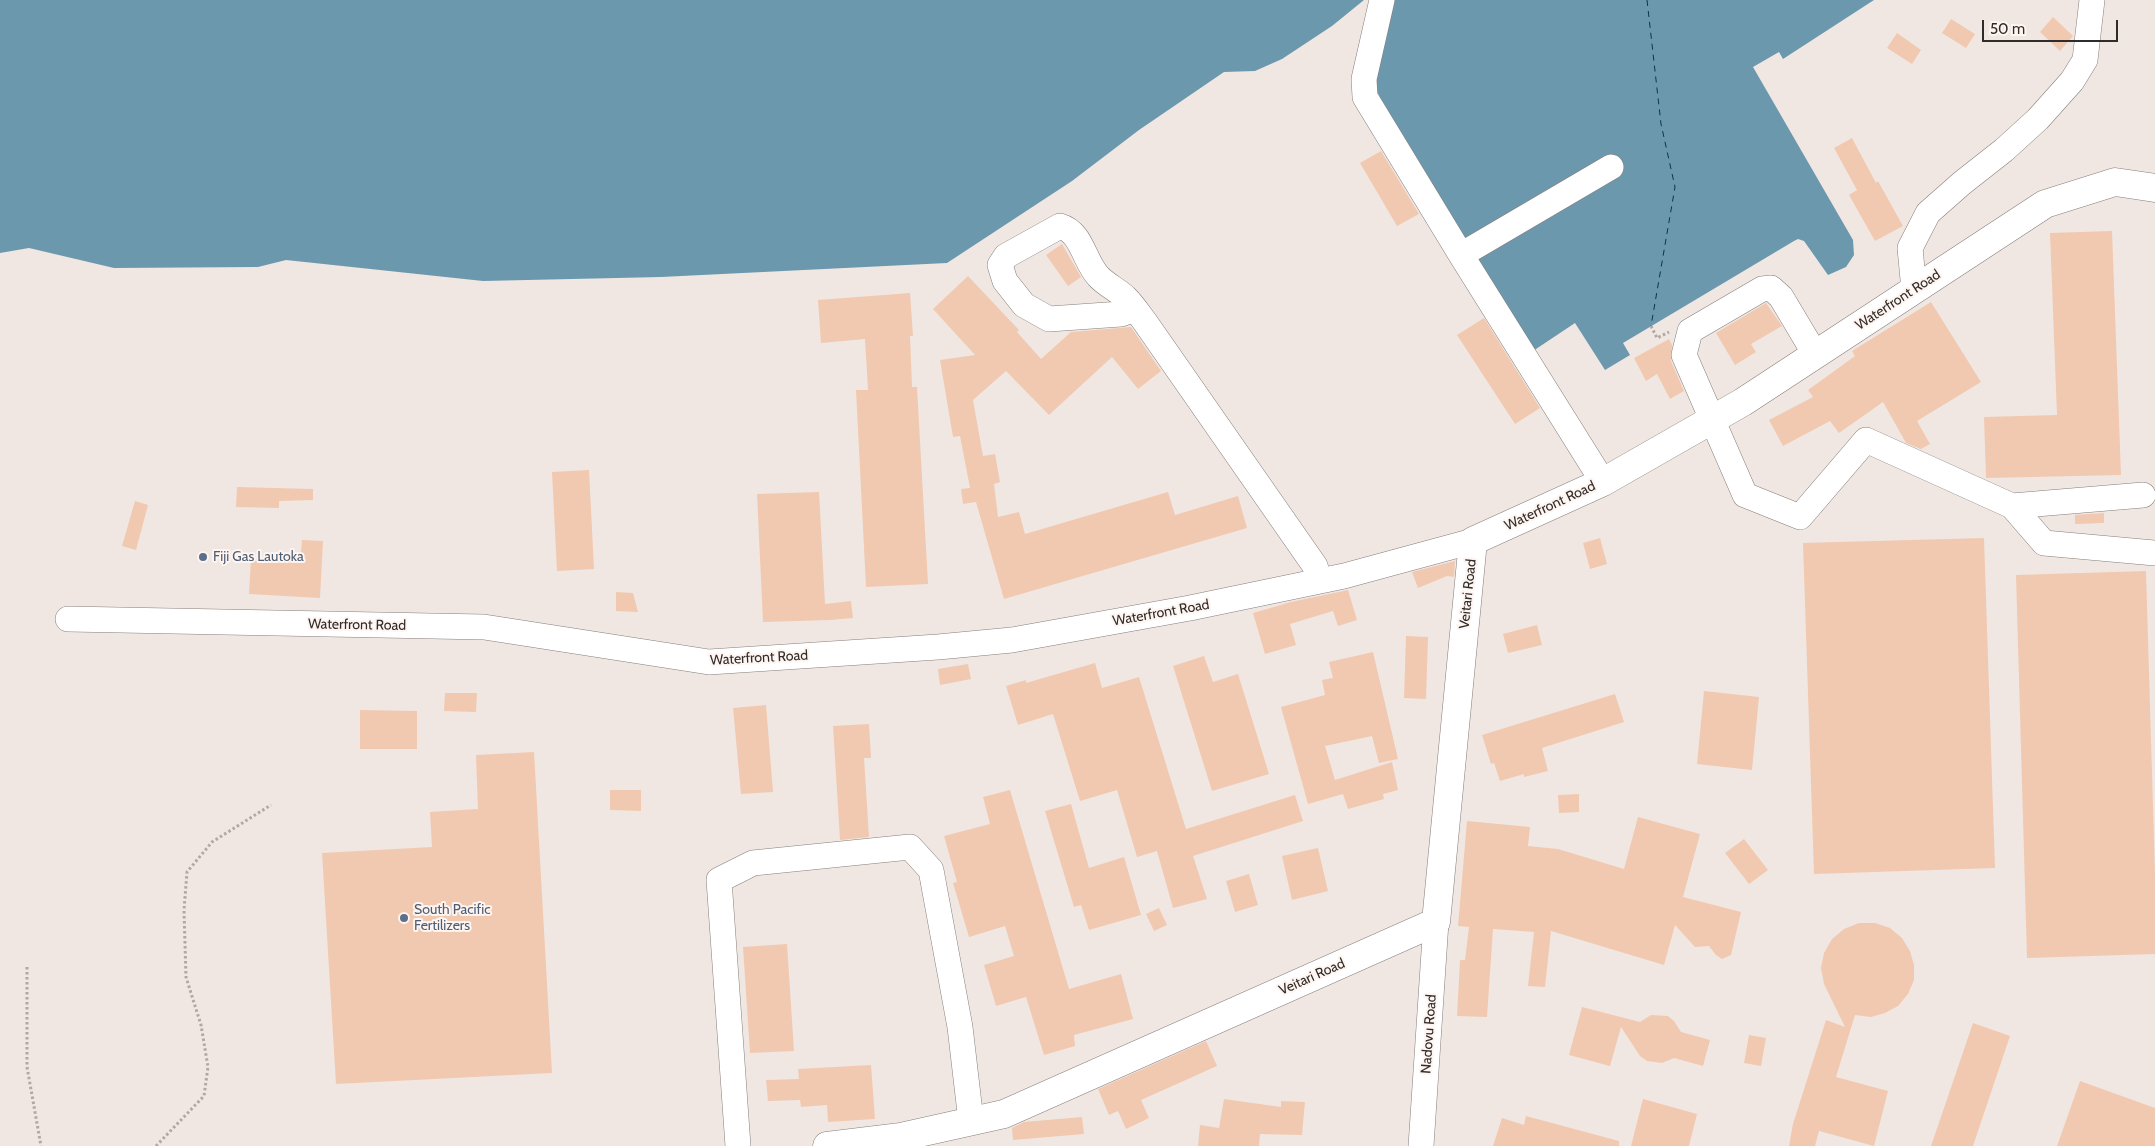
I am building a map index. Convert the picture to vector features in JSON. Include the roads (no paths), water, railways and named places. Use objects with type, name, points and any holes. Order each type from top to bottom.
[{"type":"main road","name":"Waterfront Road","points":[[1473,541],[1603,482],[1714,419],[2045,204],[2114,182],[2155,188]]},
{"type":"main road","name":"Veitari Road","points":[[827,1146],[901,1137],[1004,1114],[1436,922],[1473,541]]},
{"type":"street","points":[[1382,0],[1364,78],[1366,97],[1461,255],[1603,482]]},
{"type":"street","points":[[1914,290],[1910,248],[1928,213],[2038,119],[2072,81],[2085,60],[2092,0]]},
{"type":"street","points":[[1461,255],[1612,167]]},
{"type":"street","points":[[1135,309],[1121,314],[1049,319],[1024,305],[1005,281],[1000,264],[1006,256],[1060,226],[1068,228],[1076,237],[1098,276],[1125,297],[1135,309],[1315,566],[1320,581]]},
{"type":"street","points":[[1815,354],[1781,297],[1771,288],[1762,289],[1690,331],[1684,355],[1714,419],[1745,495],[1800,517],[1866,440],[2012,506],[2044,543],[2155,552]]},
{"type":"street","points":[[2012,506],[2144,496]]},
{"type":"street","name":"Waterfront Road","points":[[68,619],[484,627],[709,662],[938,647],[1012,640],[1190,608],[1320,581],[1473,541]]},
{"type":"street","points":[[738,1146],[719,880],[753,862],[910,847],[931,870],[960,1027],[971,1121]]},
{"type":"street","name":"Nadovu Road","points":[[1421,1146],[1436,922]]},
{"type":"water","points":[[0,0],[1364,0],[1332,26],[1282,59],[1255,71],[1224,72],[1139,130],[1072,181],[947,263],[661,277],[483,281],[286,260],[258,267],[114,268],[29,248],[0,253]]},
{"type":"water","points":[[1389,0],[1874,0],[1783,59],[1779,52],[1753,67],[1853,240],[1854,255],[1846,267],[1828,275],[1804,241],[1798,239],[1623,343],[1630,355],[1605,370],[1575,323],[1533,351],[1381,100],[1372,80]]},
{"type":"place","name":"Fiji Gas Lautoka","points":[[203,557]]},
{"type":"place","name":"South Pacific Fertilizers","points":[[404,918]]}]
